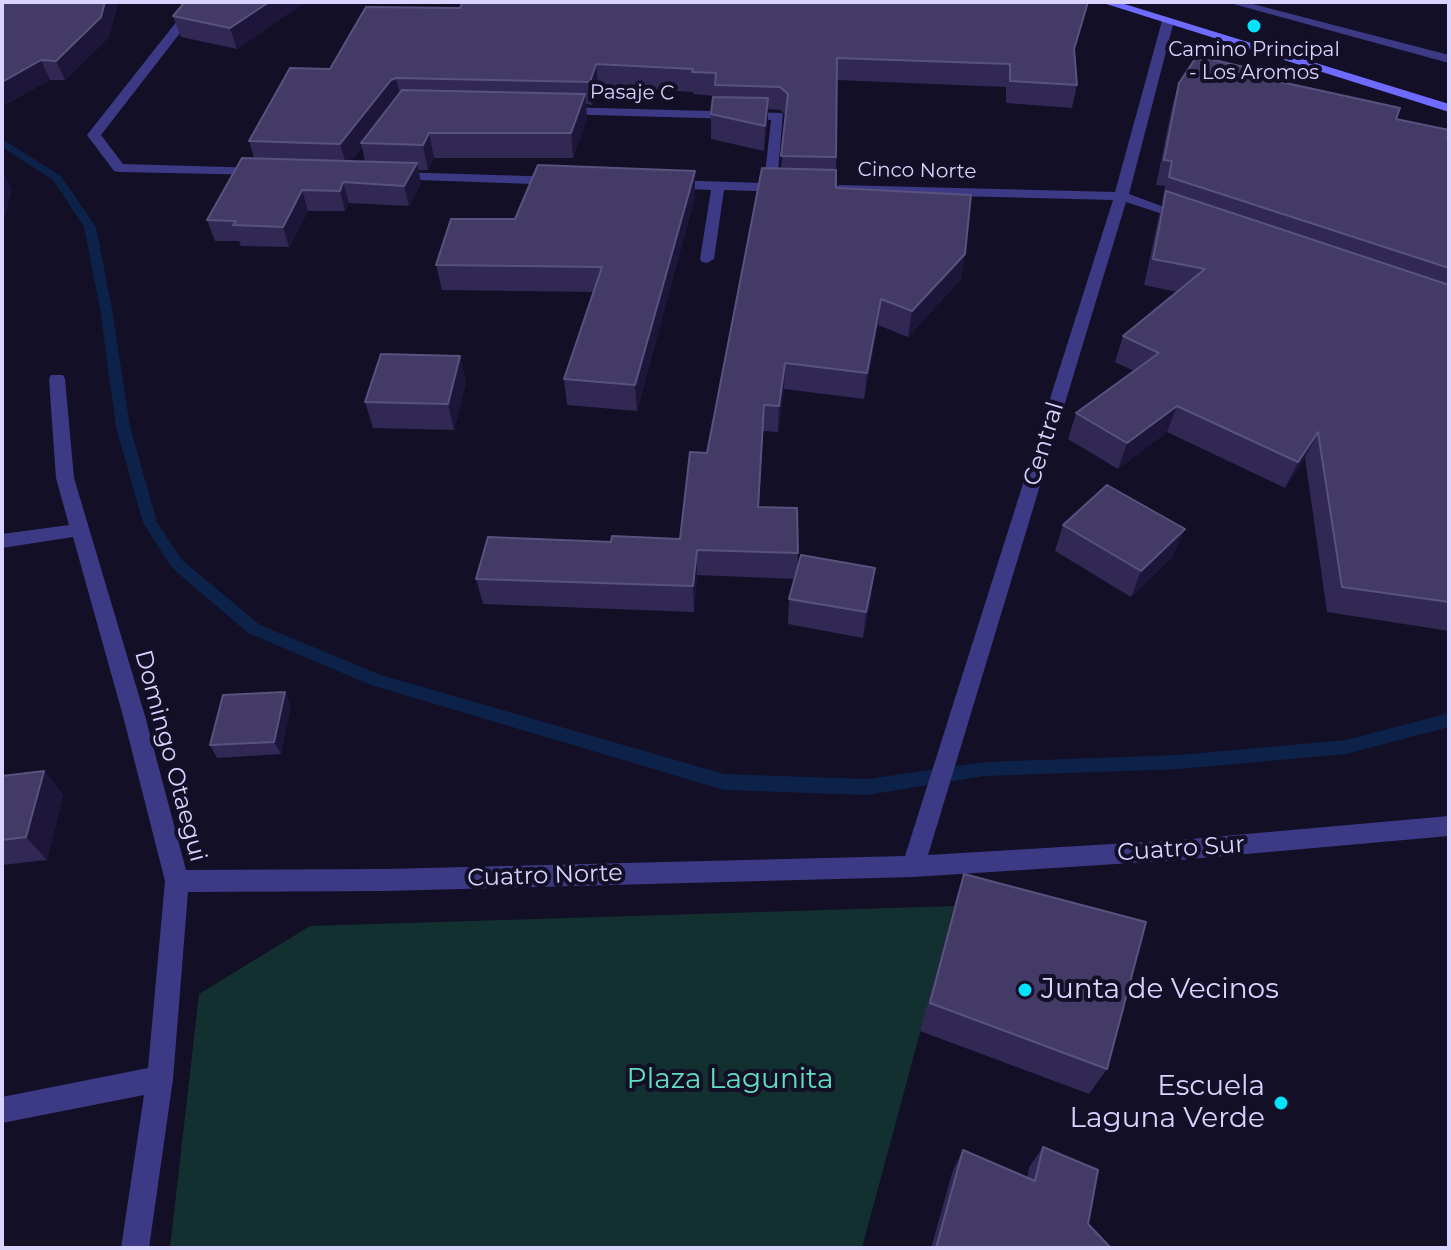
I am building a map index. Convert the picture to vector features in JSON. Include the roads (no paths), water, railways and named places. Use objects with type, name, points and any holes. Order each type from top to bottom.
[{"type":"main road","points":[[1106,2],[1449,108]]},
{"type":"street","points":[[198,2],[94,135],[119,168],[274,173]]},
{"type":"street","points":[[1232,2],[1449,59]]},
{"type":"street","name":"Central","points":[[913,866],[1121,196],[1168,21]]},
{"type":"street","name":"Pasaje C","points":[[543,111],[778,116],[770,187]]},
{"type":"street","points":[[383,176],[575,181]]},
{"type":"street","points":[[654,184],[802,188]]},
{"type":"street","points":[[707,259],[718,186]]},
{"type":"street","name":"Cinco Norte","points":[[818,189],[1121,196],[1196,221]]},
{"type":"street","name":"Domingo Otaegui","points":[[57,379],[65,478],[134,716],[177,881],[160,1079],[135,1248]]},
{"type":"street","points":[[2,541],[78,530]]},
{"type":"street","name":"Cuatro Sur","points":[[913,866],[1179,850],[1449,826]]},
{"type":"street","name":"Cuatro Norte","points":[[177,881],[385,880],[913,866]]},
{"type":"street","points":[[2,1110],[160,1079]]},
{"type":"waterway","points":[[2,142],[57,178],[90,227],[106,309],[123,427],[150,523],[177,564],[254,629],[377,680],[724,782],[867,787],[985,769],[1179,762],[1346,747],[1449,720]]},
{"type":"place","name":"Camino Principal - Los Aromos","points":[[1254,26]]},
{"type":"place","name":"Junta de Vecinos","points":[[1025,990]]},
{"type":"place","name":"Escuela Laguna Verde","points":[[1281,1103]]},
{"type":"park label","name":"Plaza Lagunita","points":[[730,1080]]}]
